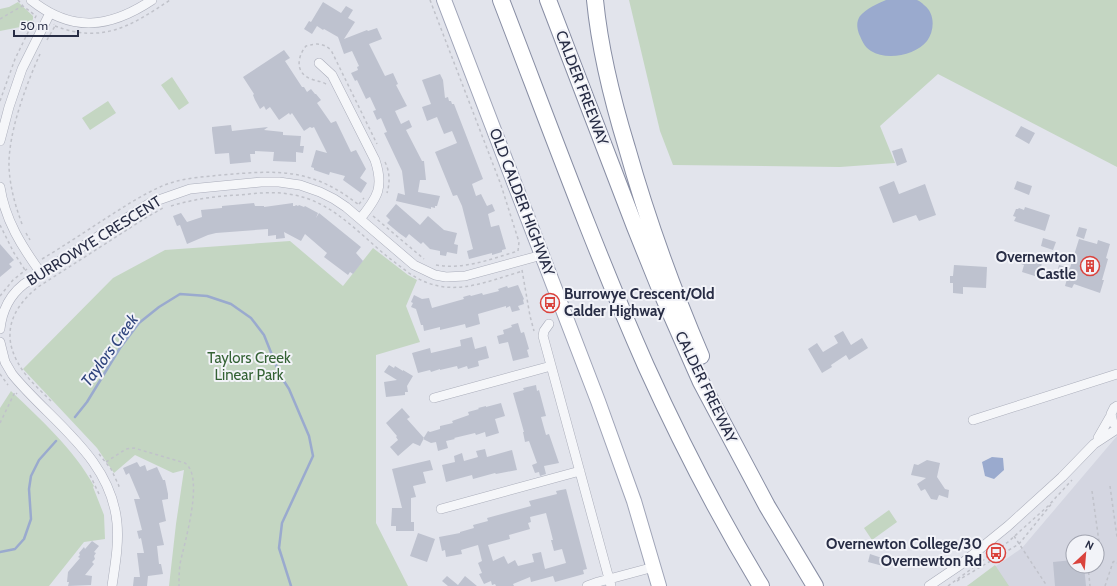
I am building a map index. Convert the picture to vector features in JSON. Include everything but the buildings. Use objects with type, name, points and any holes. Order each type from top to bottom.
[{"type":"highway","points":[[501,0],[610,282],[647,367],[674,426],[761,586]]},
{"type":"highway","name":"CALDER FREEWAY","points":[[548,0],[635,227],[701,382],[744,463],[815,586]]},
{"type":"highway","points":[[595,0],[600,44],[610,90],[658,246],[682,310],[726,414],[768,504],[793,549]]},
{"type":"main road","name":"OLD CALDER HIGHWAY","points":[[444,0],[542,255],[634,501],[659,586]]},
{"type":"street","points":[[29,2],[48,16],[73,22],[98,23],[123,17],[152,0]]},
{"type":"street","points":[[0,141],[22,69],[48,16]]},
{"type":"street","points":[[319,63],[332,74],[377,167],[380,179],[379,187],[367,210],[360,219]]},
{"type":"street","name":"BURROWYE CRESCENT","points":[[0,329],[5,310],[13,294],[24,284],[150,203],[190,189],[261,182],[279,182],[300,185],[320,192],[334,199],[360,219],[414,265],[435,275],[446,277],[464,276],[542,255]]},
{"type":"street","points":[[0,187],[13,231],[40,273]]},
{"type":"street","points":[[549,324],[544,331],[543,336],[610,582]]},
{"type":"street","points":[[0,342],[6,362],[12,374],[87,453],[106,484],[115,511],[117,534],[112,586]]},
{"type":"street","points":[[434,398],[552,366]]},
{"type":"street","points":[[973,420],[1117,374]]},
{"type":"street","points":[[1094,444],[1112,411],[1117,406]]},
{"type":"street","points":[[929,586],[964,561],[1008,526],[1062,477],[1094,444],[1117,427],[1112,423],[1110,417]]},
{"type":"street","points":[[441,509],[580,471]]},
{"type":"street","points":[[588,586],[610,582],[654,567]]},
{"type":"path","points":[[18,0],[36,16],[48,16],[54,22],[55,26],[44,45]]},
{"type":"path","points":[[430,0],[501,185],[519,242],[518,251],[530,316],[536,337]]},
{"type":"path","points":[[0,19],[29,2]]},
{"type":"path","points":[[0,101],[14,59],[36,16]]},
{"type":"path","points":[[22,225],[14,203],[11,185],[9,166],[10,147],[24,93],[41,52]]},
{"type":"path","points":[[0,296],[13,280],[25,270],[143,195],[162,186],[186,179],[270,171],[308,176],[328,184],[367,210],[412,250],[427,261]]},
{"type":"path","points":[[169,206],[208,197],[277,192],[295,195],[310,199],[332,210],[420,281],[444,288],[459,288],[522,271]]},
{"type":"path","points":[[55,406],[23,371],[17,362],[12,349],[10,331],[13,318],[18,307],[38,286],[163,208]]},
{"type":"path","points":[[0,225],[14,253],[25,270]]},
{"type":"path","points":[[26,232],[33,245]]},
{"type":"path","points":[[432,263],[448,267],[464,266],[518,251]]},
{"type":"path","points":[[39,254],[43,259]]},
{"type":"path","points":[[0,374],[8,385]]},
{"type":"path","points":[[0,422],[15,392]]},
{"type":"path","points":[[96,450],[106,462],[126,448],[134,448],[186,463],[190,467],[193,481],[192,510],[180,563],[179,586]]},
{"type":"path","points":[[948,586],[1014,536],[1069,484]]},
{"type":"path","points":[[1110,486],[1117,537]]},
{"type":"path","points":[[1092,491],[1097,534]]},
{"type":"path","points":[[953,582],[962,579],[1019,544],[1055,498]]},
{"type":"path","points":[[1014,536],[1047,586]]},
{"type":"path","points":[[1105,586],[1113,562],[1115,561],[1117,563]]},
{"type":"path","points":[[1089,574],[1090,586]]},
{"type":"shaded area","points":[[1117,436],[1117,586],[967,586],[1022,548]]},
{"type":"green space","points":[[629,0],[1117,0],[1117,167],[938,74],[880,126],[895,163],[840,167],[673,165],[660,131]]},
{"type":"green space","points":[[18,2],[33,16],[30,25],[0,31],[0,9],[9,7]]},
{"type":"green space","points":[[172,77],[189,103],[179,110],[161,85]]},
{"type":"green space","points":[[108,101],[116,113],[90,130],[82,118]]},
{"type":"green space","name":"Taylors Creek Linear Park","points":[[290,241],[343,286],[373,248],[408,275],[417,280],[406,306],[420,342],[376,355],[376,523],[408,586],[169,586],[184,470],[173,473],[135,455],[114,473],[97,448],[23,369],[113,278],[165,250]]},
{"type":"green space","points":[[11,391],[56,435],[86,472],[94,486],[93,487],[104,515],[105,539],[84,542],[49,586],[0,586],[0,408]]},
{"type":"green space","points":[[889,510],[897,522],[872,540],[864,528]]},
{"type":"green space","points":[[995,565],[1009,586],[967,586]]},
{"type":"water","points":[[886,0],[917,0],[928,8],[933,22],[930,37],[922,46],[909,53],[885,56],[871,51],[865,45],[858,30],[857,23],[859,18],[869,8]]},
{"type":"water","points":[[992,457],[1003,458],[1004,470],[994,479],[985,476],[982,462]]},
{"type":"waterway","name":"Taylors Creek","points":[[75,417],[87,402],[120,348],[139,323],[159,307],[180,294],[207,296],[231,304],[251,318],[264,335],[280,375],[289,389],[309,436],[313,456],[282,523],[279,548],[291,586]]},
{"type":"waterway","name":"Taylors Creek","points":[[0,552],[15,549],[24,539],[31,519],[29,489],[31,476],[39,460],[56,441]]},
{"type":"place","name":"Overnewton Castle","points":[[1090,266]]},
{"type":"place","name":"Burrowye Crescent/Old Calder Highway","points":[[550,303]]},
{"type":"place","name":"Overnewton College/30 Overnewton Rd","points":[[996,553]]}]
